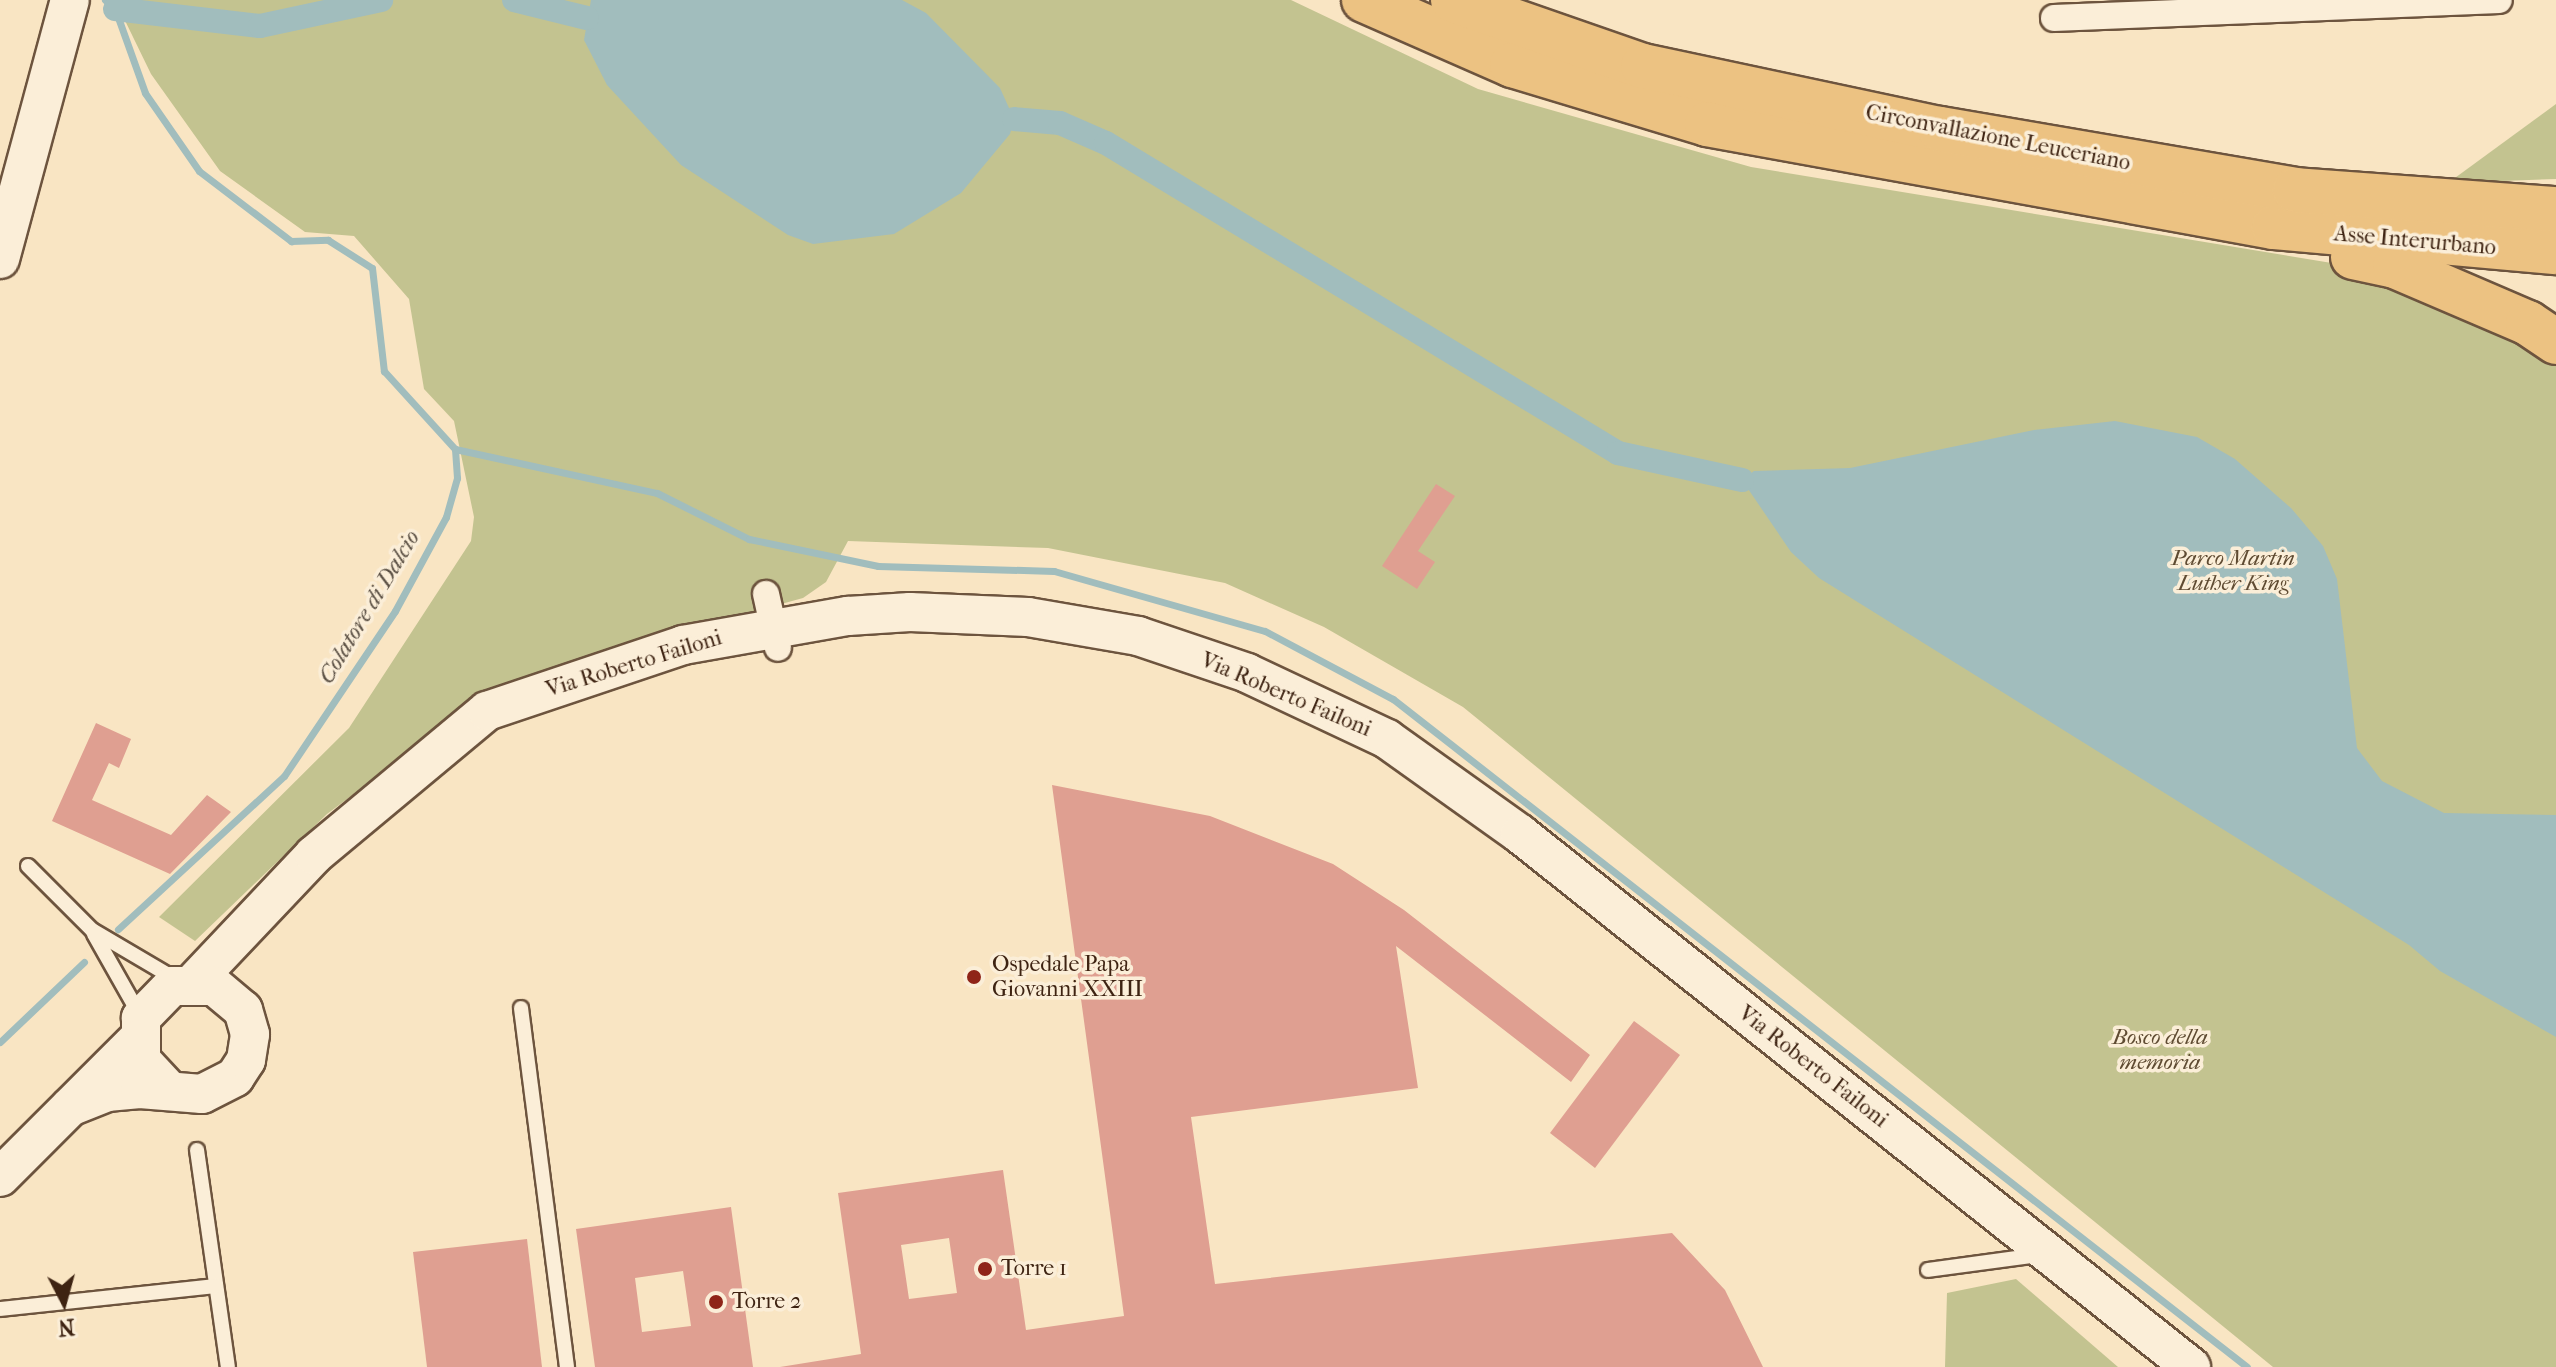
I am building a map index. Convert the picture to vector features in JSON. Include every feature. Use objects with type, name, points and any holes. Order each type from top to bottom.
[{"type":"highway","name":"Circonvallazione Leuceriano","points":[[1364,0],[1512,65],[1612,100],[1778,137],[2274,227]]},
{"type":"highway","name":"Circonvallazione Leuceriano","points":[[1453,0],[1643,66],[1727,85],[2295,190],[2556,209]]},
{"type":"highway","points":[[1525,0],[1675,53],[1727,85]]},
{"type":"highway","points":[[2274,227],[2304,246],[2395,266],[2528,323],[2556,342]]},
{"type":"highway","name":"Asse Interurbano","points":[[2274,227],[2556,252]]},
{"type":"street","points":[[0,259],[70,0]]},
{"type":"street","points":[[2054,18],[2499,0]]},
{"type":"street","name":"Via Roberto Failoni","points":[[0,1177],[70,1107],[139,1029],[153,999],[190,983],[314,855],[487,711],[683,645],[773,623],[910,612],[1028,617],[1125,633],[1247,673],[1387,739],[1532,844],[2191,1367]]},
{"type":"street","name":"Via Roberto Failoni","points":[[70,1107],[107,1092],[169,1090],[185,1095],[218,1090],[246,1060],[250,1034],[243,1010],[222,990],[190,983]]},
{"type":"street","points":[[139,1029],[152,1077],[169,1090]]},
{"type":"lane","points":[[28,866],[92,930],[128,954],[190,983]]},
{"type":"lane","points":[[92,930],[113,967],[139,1029]]},
{"type":"lane","points":[[521,1008],[567,1367]]},
{"type":"lane","points":[[197,1150],[228,1367]]},
{"type":"lane","points":[[1928,1270],[2048,1254]]},
{"type":"lane","points":[[0,1309],[216,1286]]},
{"type":"green space","name":"Parco Martin Luther King","points":[[115,0],[1291,0],[1478,89],[1751,167],[2362,268],[2463,310],[2556,364],[2556,1367],[2273,1367],[1463,707],[1324,627],[1225,583],[1048,548],[848,541],[826,582],[803,598],[604,653],[465,711],[327,814],[195,941],[159,917],[349,728],[471,541],[474,517],[454,421],[424,389],[409,299],[354,236],[305,232],[220,171],[151,74]]},
{"type":"green space","points":[[2556,104],[2556,179],[2448,183]]},
{"type":"green space","points":[[2016,1279],[2118,1367],[1945,1367],[1947,1293]]},
{"type":"water","points":[[591,0],[902,0],[926,13],[1000,88],[1014,119],[1010,134],[961,193],[894,234],[813,244],[788,235],[681,165],[607,85],[584,40]]},
{"type":"water","points":[[2115,421],[2197,437],[2235,459],[2291,508],[2323,546],[2337,579],[2357,748],[2382,781],[2444,813],[2556,815],[2556,1037],[2440,971],[2409,945],[1819,578],[1791,552],[1742,480],[1754,471],[1850,468],[2034,430]]},
{"type":"building","points":[[1436,484],[1455,496],[1418,551],[1435,562],[1417,589],[1382,566]]},
{"type":"building","points":[[96,723],[131,739],[119,768],[109,763],[92,800],[171,835],[207,795],[231,812],[170,874],[52,821]]},
{"type":"building","points":[[1052,785],[1210,816],[1333,864],[1404,910],[1590,1055],[1571,1082],[1396,946],[1418,1088],[1191,1117],[1215,1284],[1672,1233],[1725,1290],[1763,1367],[780,1367],[861,1354],[838,1193],[1003,1170],[1026,1330],[1124,1316]],"holes":[[[949,1238],[957,1293],[909,1299],[901,1245]]]},
{"type":"building","points":[[1634,1021],[1680,1055],[1595,1168],[1550,1133]]},
{"type":"building","name":"Torre 2","points":[[731,1207],[753,1367],[595,1367],[576,1229]],"holes":[[[683,1271],[691,1326],[642,1332],[635,1278]]]},
{"type":"building","points":[[527,1239],[542,1367],[427,1367],[413,1252]]},
{"type":"waterway","name":"Colatore di Dalcio","points":[[105,0],[115,9],[145,93],[199,171],[291,241],[328,240],[372,268],[384,371],[455,449],[457,478],[446,517],[395,611],[284,776],[118,929]]},
{"type":"waterway","points":[[115,9],[260,26],[381,0]]},
{"type":"waterway","points":[[514,0],[587,18]]},
{"type":"waterway","points":[[1014,119],[1060,123],[1106,143],[1618,453],[1742,480]]},
{"type":"waterway","points":[[455,449],[657,493],[749,539],[878,566],[1054,571],[1265,631],[1393,699],[2247,1367]]},
{"type":"waterway","name":"Colatore di Dalcio","points":[[0,1042],[84,962]]},
{"type":"place","name":"Ospedale Papa Giovanni XXIII","points":[[974,977]]},
{"type":"place","name":"Torre 1","points":[[985,1269]]},
{"type":"place","name":"Torre 2","points":[[716,1302]]},
{"type":"park label","name":"Bosco della memoria","points":[[2160,1050]]}]
